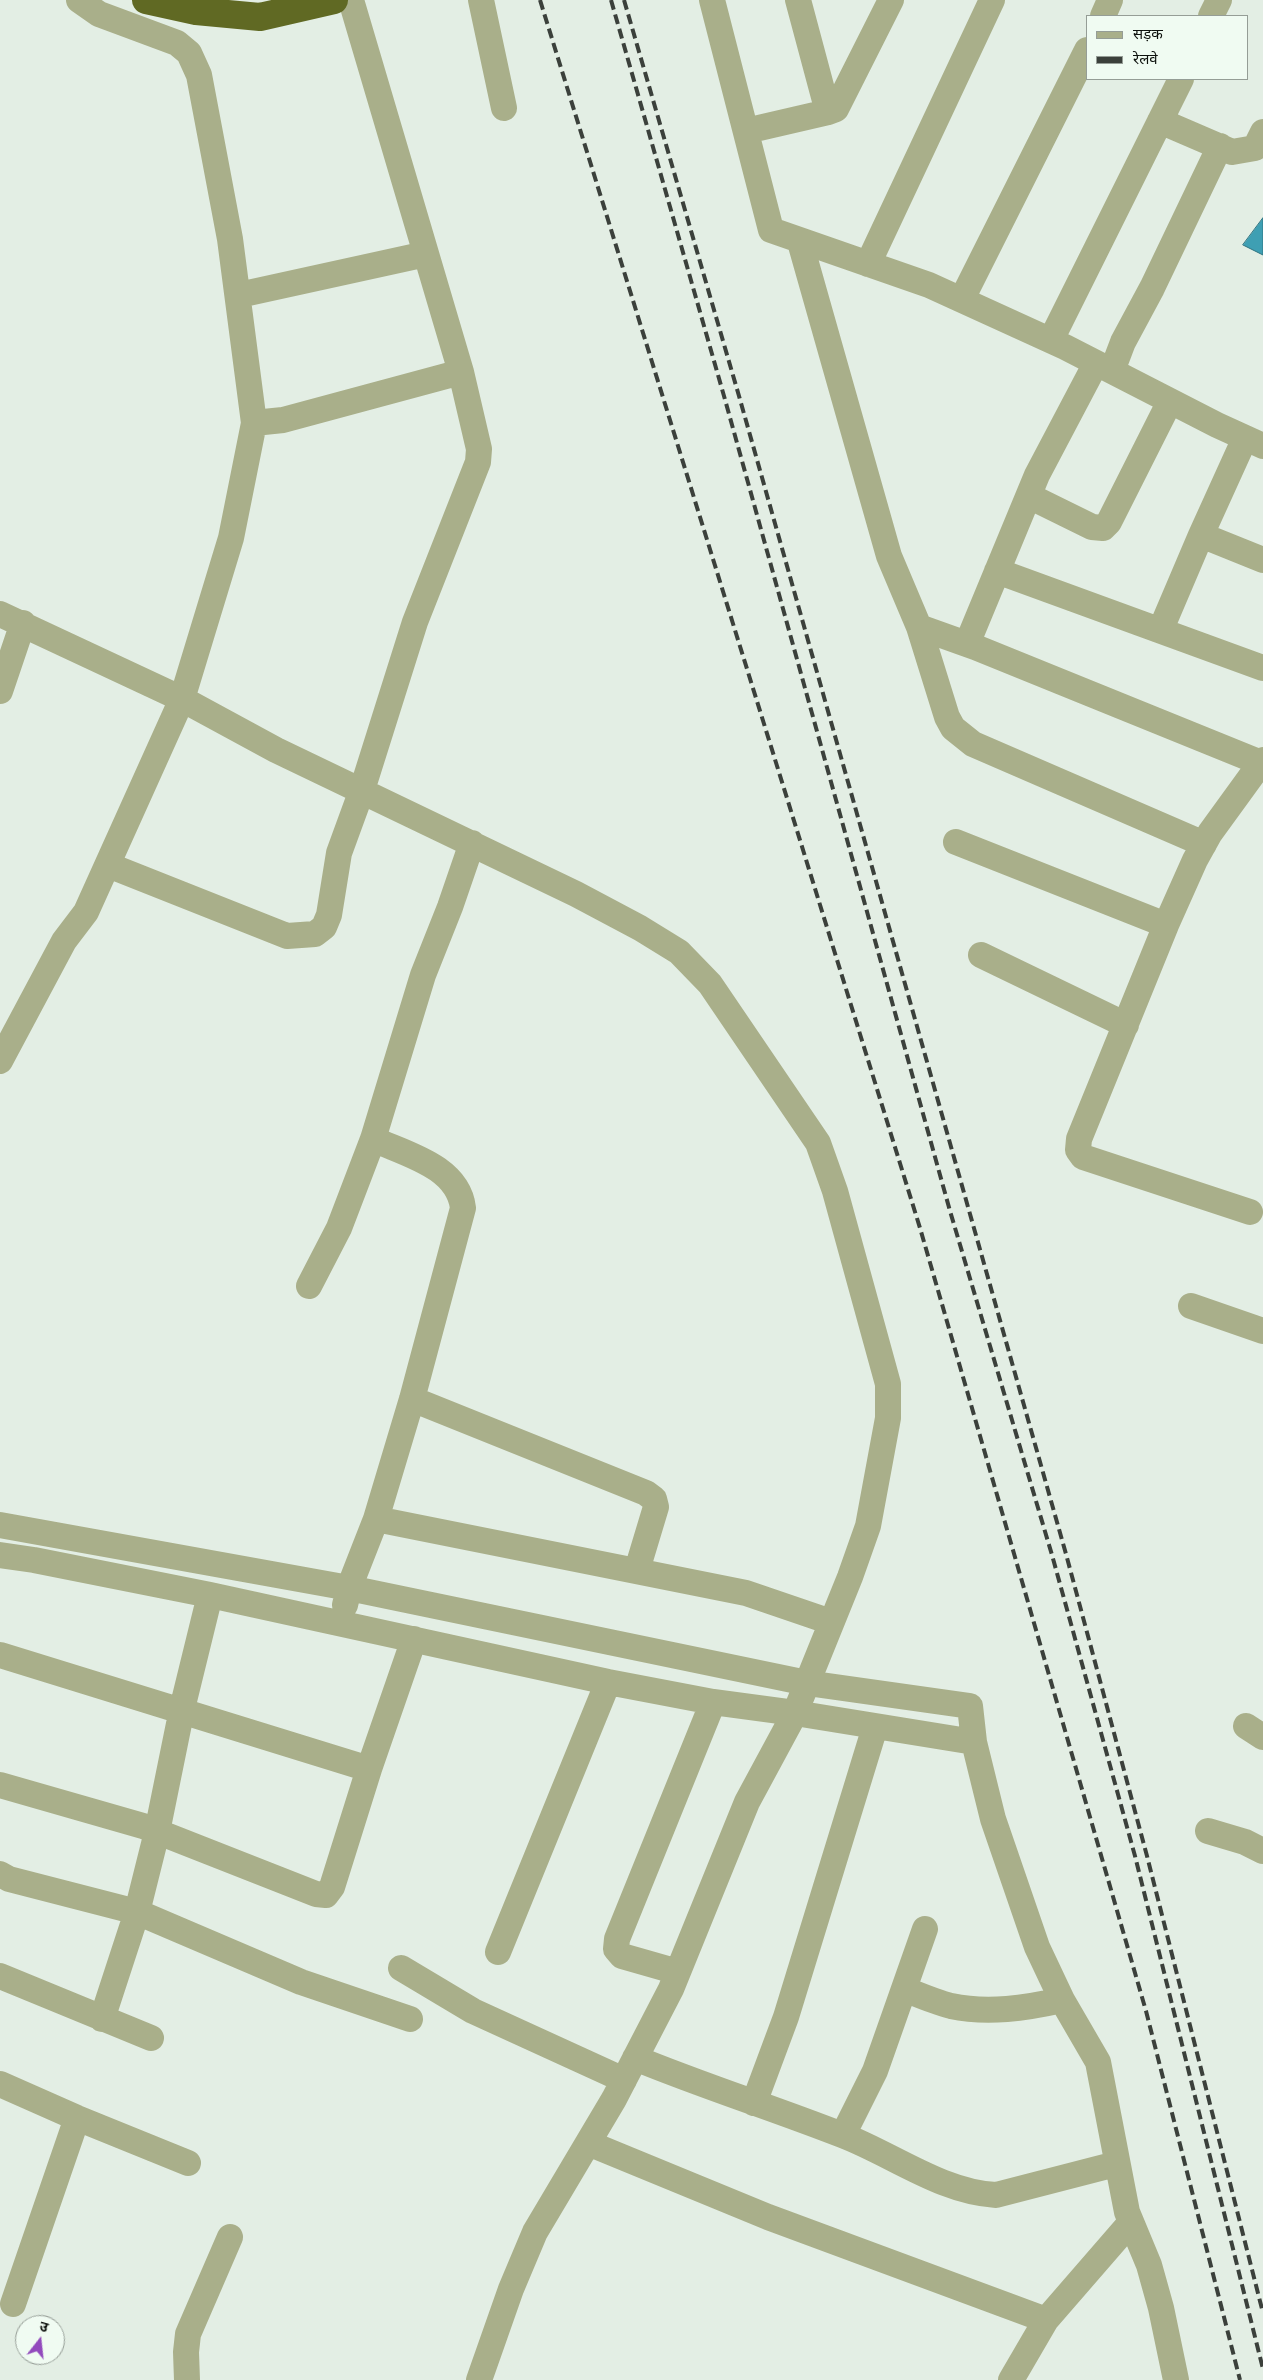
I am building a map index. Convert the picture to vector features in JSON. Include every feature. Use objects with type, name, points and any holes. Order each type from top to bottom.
[{"type":"highway","points":[[146,0],[196,11],[260,17],[334,0]]},
{"type":"street","points":[[0,1061],[64,941],[86,912],[182,699],[230,538],[254,423],[230,238],[199,74],[189,53],[177,43],[99,14],[79,0]]},
{"type":"street","points":[[108,865],[287,936],[316,934],[324,927],[329,915],[339,853],[362,790],[415,622],[478,462],[480,449],[461,372],[350,0]]},
{"type":"street","points":[[481,0],[504,108]]},
{"type":"street","points":[[712,0],[772,230],[800,242],[929,284],[1051,340],[1254,442],[1200,535],[1161,629]]},
{"type":"street","points":[[798,0],[828,112]]},
{"type":"street","points":[[746,131],[836,109],[891,0]]},
{"type":"street","points":[[868,264],[992,0]]},
{"type":"street","points":[[1103,15],[1110,0]]},
{"type":"street","points":[[1212,15],[1219,0]]},
{"type":"street","points":[[962,299],[1086,52]]},
{"type":"street","points":[[1051,340],[1180,80]]},
{"type":"street","points":[[1160,121],[1232,152],[1255,148],[1263,132]]},
{"type":"street","points":[[967,644],[1029,496],[1104,367],[1124,342],[1220,146]]},
{"type":"street","points":[[800,242],[888,556],[919,627],[947,717],[953,728],[963,738],[973,744],[1204,844]]},
{"type":"street","points":[[239,296],[426,254]]},
{"type":"street","points":[[254,423],[282,420],[461,372]]},
{"type":"street","points":[[1029,496],[1092,527],[1103,528],[1109,522],[1170,401]]},
{"type":"street","points":[[1200,535],[1263,560]]},
{"type":"street","points":[[997,571],[1161,629],[1263,668]]},
{"type":"street","points":[[0,691],[12,619],[182,699],[276,750],[472,843],[640,928],[679,952],[710,984],[818,1143],[835,1191],[888,1384],[888,1418],[868,1526],[795,1713],[747,1802],[678,1972],[630,2069],[535,2232],[511,2289],[479,2380]]},
{"type":"street","points":[[919,627],[967,644],[1262,762],[1204,844],[1166,925],[1078,1139],[1078,1150],[1083,1158],[1250,1212]]},
{"type":"street","points":[[956,842],[1166,925]]},
{"type":"street","points":[[309,1286],[338,1228],[373,1139],[423,975],[472,843]]},
{"type":"street","points":[[981,955],[1126,1025]]},
{"type":"street","points":[[341,1624],[349,1588],[376,1519],[412,1399],[461,1219],[461,1198],[446,1175],[429,1164],[373,1139]]},
{"type":"street","points":[[1191,1306],[1263,1331]]},
{"type":"street","points":[[412,1399],[646,1493],[654,1499],[656,1507],[637,1570]]},
{"type":"street","points":[[376,1519],[746,1593],[832,1622]]},
{"type":"street","points":[[0,1525],[349,1588],[807,1683],[970,1706],[974,1742],[993,1819],[1027,1920],[1037,1947],[1062,2000],[1098,2062],[1116,2164],[1131,2222],[1149,2265],[1176,2380]]},
{"type":"street","points":[[0,1555],[210,1595],[608,1682],[713,1702],[795,1713],[974,1742]]},
{"type":"street","points":[[102,2018],[137,1912],[157,1832],[182,1709],[210,1595]]},
{"type":"street","points":[[0,1785],[143,1826],[316,1894],[326,1894],[332,1886],[369,1769],[414,1639]]},
{"type":"street","points":[[0,1655],[182,1709],[369,1769]]},
{"type":"street","points":[[498,1952],[608,1682]]},
{"type":"street","points":[[678,1972],[622,1956],[616,1949],[617,1939],[713,1702]]},
{"type":"street","points":[[754,2103],[786,2017],[876,1727]]},
{"type":"street","points":[[1208,1831],[1245,1842],[1263,1851]]},
{"type":"street","points":[[0,1874],[10,1879],[137,1912],[301,1982],[410,2019]]},
{"type":"street","points":[[843,2135],[875,2072],[925,1929]]},
{"type":"street","points":[[401,1968],[473,2011],[630,2069],[754,2103],[843,2135],[945,2182],[976,2194],[996,2195],[1116,2164]]},
{"type":"street","points":[[0,1976],[151,2038]]},
{"type":"street","points":[[904,1989],[950,2006],[975,2010],[1032,2007],[1062,2000]]},
{"type":"street","points":[[0,2084],[77,2118],[188,2163]]},
{"type":"street","points":[[13,2304],[77,2118]]},
{"type":"street","points":[[588,2143],[768,2217],[1046,2320]]},
{"type":"street","points":[[1011,2380],[1046,2320],[1131,2222]]},
{"type":"street","points":[[187,2380],[186,2352],[188,2334],[230,2237]]},
{"type":"water","points":[[1263,218],[1263,255],[1243,245]]},
{"type":"railway","points":[[540,0],[920,1228],[1146,2011],[1240,2380]]},
{"type":"railway","points":[[611,0],[724,396],[950,1211],[1052,1555],[1135,1856],[1263,2369]]},
{"type":"railway","points":[[624,0],[739,396],[1066,1554],[1147,1856],[1263,2313]]}]
